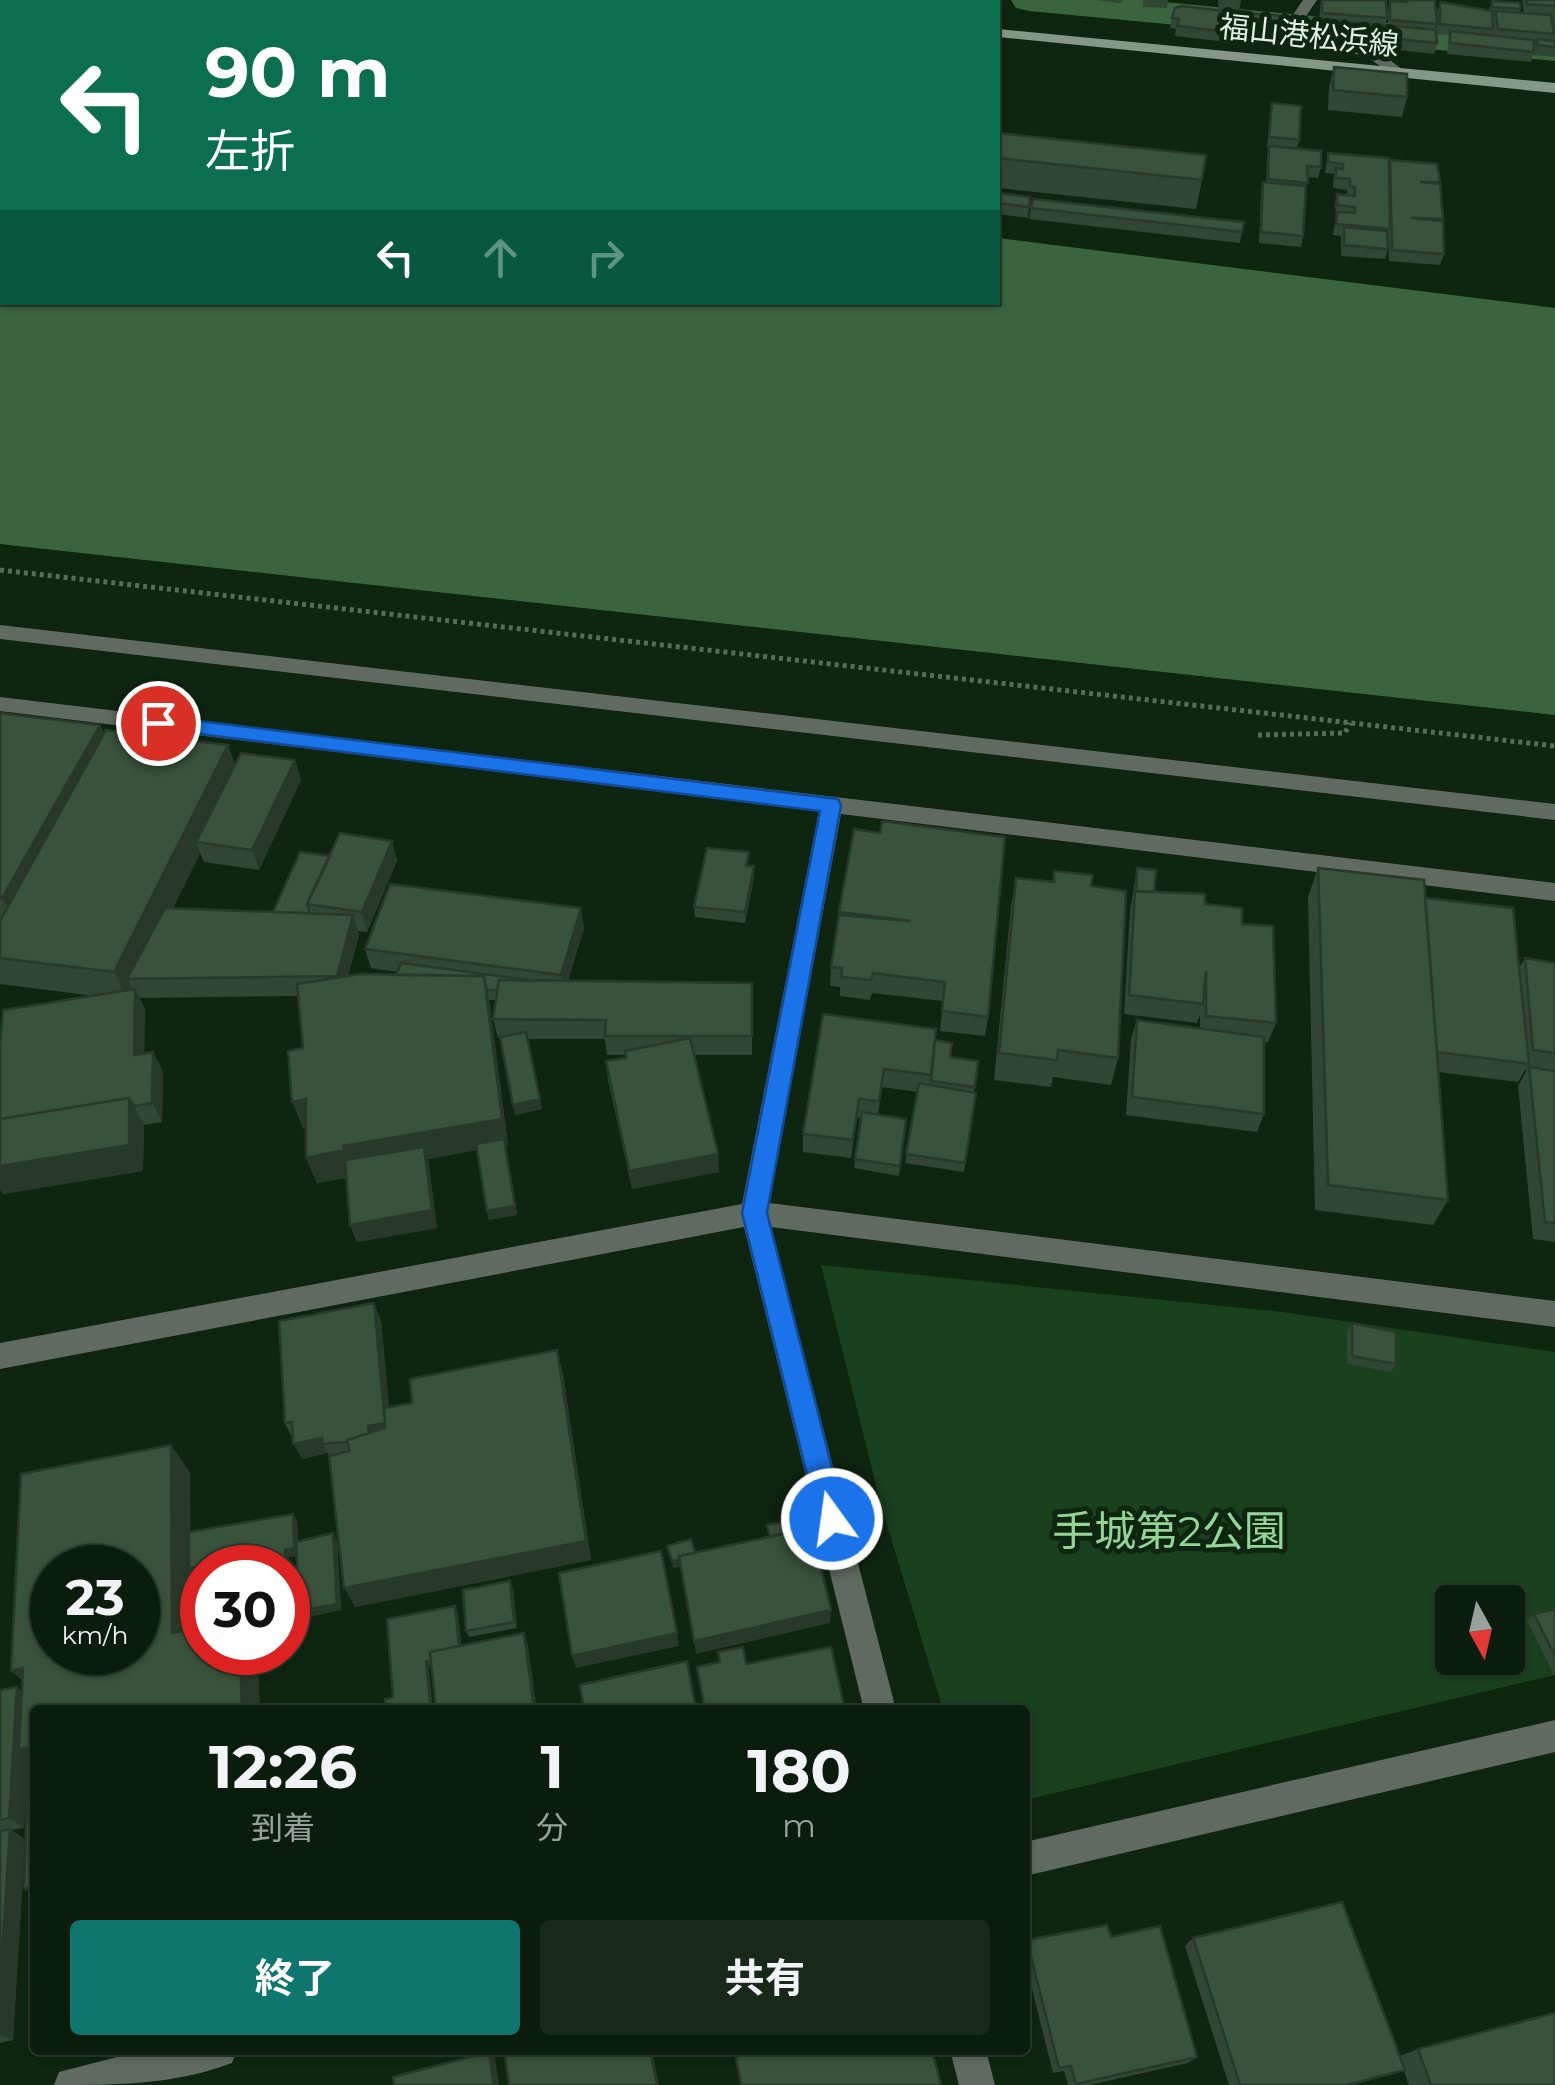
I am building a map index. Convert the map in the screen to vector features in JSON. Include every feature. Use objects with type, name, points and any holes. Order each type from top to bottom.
[{"type":"main road","name":"福山港松浜線","points":[[1000,33],[1555,88]]},
{"type":"street","points":[[1310,0],[1295,22],[1296,36],[1373,54],[1398,73]]},
{"type":"street","points":[[0,632],[1555,812]]},
{"type":"street","points":[[0,704],[1555,892]]},
{"type":"street","points":[[831,805],[754,1213],[879,1705]]},
{"type":"street","points":[[0,1356],[754,1213],[1555,1314]]},
{"type":"street","points":[[1030,1857],[1555,1736]]},
{"type":"street","points":[[72,2085],[198,2055]]},
{"type":"street","points":[[969,2055],[977,2085]]},
{"type":"path","points":[[0,570],[1555,746]]},
{"type":"green space","name":"手城第2公園","points":[[821,1265],[1282,1312],[1555,1352],[1555,1675],[1030,1799],[1030,1705],[941,1705],[881,1505]]},
{"type":"shaded area","points":[[1000,238],[1555,308],[1555,715],[0,544],[0,305],[1000,305]]},
{"type":"building","points":[[1322,0],[1386,0],[1387,18],[1322,13]]},
{"type":"building","points":[[1435,0],[1437,24],[1390,20],[1390,1]]},
{"type":"building","points":[[1526,0],[1555,0],[1555,6],[1527,4]]},
{"type":"building","points":[[1492,1],[1520,3],[1520,9],[1492,7]]},
{"type":"building","points":[[1440,2],[1492,11],[1493,29],[1440,24]]},
{"type":"building","points":[[1175,8],[1241,13],[1238,33],[1177,26],[1179,19],[1172,18]]},
{"type":"building","points":[[1495,11],[1551,15],[1554,34],[1498,29]]},
{"type":"building","points":[[1243,13],[1282,16],[1281,36],[1241,32]]},
{"type":"building","points":[[1314,18],[1333,20],[1332,27],[1314,26]]},
{"type":"building","points":[[1339,21],[1436,30],[1437,43],[1339,33]]},
{"type":"building","points":[[1450,31],[1534,40],[1534,52],[1450,43]]},
{"type":"building","points":[[1537,39],[1555,41],[1555,47],[1537,45]]},
{"type":"building","points":[[1334,67],[1407,74],[1407,97],[1333,90]]},
{"type":"building","points":[[1272,103],[1301,106],[1299,140],[1269,137]]},
{"type":"building","points":[[1000,133],[1206,155],[1202,180],[1000,158]]},
{"type":"building","points":[[1269,146],[1321,151],[1321,167],[1307,166],[1308,183],[1268,179]]},
{"type":"building","points":[[1328,153],[1389,158],[1390,229],[1336,224],[1337,212],[1355,213],[1355,207],[1337,205],[1337,194],[1355,196],[1355,187],[1350,186],[1350,179],[1336,178],[1336,168],[1343,169],[1343,164],[1328,162]]},
{"type":"building","points":[[1390,160],[1437,164],[1440,182],[1420,182],[1440,184],[1443,219],[1411,218],[1443,221],[1444,254],[1392,250]]},
{"type":"building","points":[[1263,182],[1306,186],[1303,236],[1261,232]]},
{"type":"building","points":[[1000,193],[1030,197],[1029,207],[1000,203]]},
{"type":"building","points":[[1033,199],[1244,222],[1242,232],[1031,208]]},
{"type":"building","points":[[1344,227],[1387,231],[1388,249],[1344,245]]},
{"type":"building","points":[[0,713],[100,725],[2,898],[0,898]]},
{"type":"building","points":[[106,730],[228,745],[114,972],[0,958],[0,921]]},
{"type":"building","points":[[241,753],[295,760],[252,850],[196,842]]},
{"type":"building","points":[[882,821],[1005,837],[988,1017],[942,1011],[945,982],[873,973],[871,980],[841,977],[842,968],[831,967],[839,915],[911,921],[839,912],[854,829],[880,833]]},
{"type":"building","points":[[340,833],[392,841],[362,912],[307,904]]},
{"type":"building","points":[[707,848],[749,852],[746,866],[754,866],[745,912],[694,907]]},
{"type":"building","points":[[300,852],[330,856],[307,904],[308,913],[273,912]]},
{"type":"building","points":[[1137,868],[1156,870],[1154,892],[1136,891]]},
{"type":"building","points":[[1318,868],[1424,880],[1448,1200],[1328,1185]]},
{"type":"building","points":[[1054,871],[1093,875],[1091,886],[1126,891],[1118,1058],[1058,1050],[1057,1060],[999,1053],[1016,878],[1054,882]]},
{"type":"building","points":[[390,884],[581,908],[561,975],[365,949]]},
{"type":"building","points":[[1135,891],[1205,894],[1205,904],[1242,908],[1242,924],[1273,926],[1276,1023],[1206,1016],[1206,971],[1203,1004],[1129,995]]},
{"type":"building","points":[[1425,898],[1513,908],[1529,1064],[1437,1052]]},
{"type":"building","points":[[165,908],[353,915],[337,976],[127,979]]},
{"type":"building","points":[[1525,958],[1555,963],[1555,1053],[1533,1050]]},
{"type":"building","points":[[401,963],[537,981],[499,980],[497,990],[487,990],[484,976],[396,975]]},
{"type":"building","points":[[360,974],[484,976],[502,1119],[343,1146],[344,1150],[306,1158],[306,1099],[292,1102],[288,1051],[303,1048],[297,984]]},
{"type":"building","points":[[499,980],[752,983],[752,1036],[605,1036],[606,1020],[493,1019]]},
{"type":"building","points":[[135,989],[134,1055],[153,1052],[152,1103],[134,1106],[129,1098],[0,1119],[3,1010]]},
{"type":"building","points":[[823,1014],[936,1029],[931,1075],[884,1069],[879,1101],[859,1099],[853,1140],[803,1134]]},
{"type":"building","points":[[1137,1020],[1264,1037],[1264,1114],[1132,1097]]},
{"type":"building","points":[[526,1032],[540,1099],[513,1105],[500,1037]]},
{"type":"building","points":[[690,1038],[718,1154],[629,1171],[606,1061],[626,1058],[625,1051]]},
{"type":"building","points":[[935,1040],[952,1043],[950,1057],[978,1061],[975,1087],[931,1081]]},
{"type":"building","points":[[1529,1067],[1555,1071],[1555,1223],[1545,1222]]},
{"type":"building","points":[[919,1083],[976,1093],[965,1163],[906,1154]]},
{"type":"building","points":[[129,1098],[129,1145],[0,1166],[0,1119]]},
{"type":"building","points":[[862,1112],[906,1119],[900,1166],[855,1159]]},
{"type":"building","points":[[504,1139],[515,1206],[487,1211],[476,1144]]},
{"type":"building","points":[[424,1147],[432,1210],[350,1225],[345,1160]]},
{"type":"building","points":[[374,1303],[385,1423],[368,1426],[369,1433],[347,1442],[323,1444],[322,1438],[293,1444],[292,1422],[285,1423],[279,1321]]},
{"type":"building","points":[[1352,1323],[1396,1332],[1396,1364],[1352,1356]]},
{"type":"building","points":[[557,1350],[586,1541],[344,1588],[329,1456],[349,1451],[347,1440],[385,1428],[384,1408],[412,1403],[410,1379]]},
{"type":"building","points":[[171,1445],[172,1633],[180,1631],[180,1675],[241,1675],[242,1705],[30,1705],[30,1747],[19,1749],[23,1668],[11,1671],[21,1474]]},
{"type":"building","points":[[293,1514],[294,1545],[189,1545],[189,1532]]},
{"type":"building","points":[[813,1516],[819,1540],[796,1546],[792,1532],[770,1537],[767,1525]]},
{"type":"building","points":[[792,1532],[796,1547],[815,1543],[831,1610],[694,1641],[679,1556]]},
{"type":"building","points":[[333,1533],[337,1604],[310,1609],[310,1545],[296,1542]]},
{"type":"building","points":[[691,1539],[695,1553],[672,1561],[667,1546]]},
{"type":"building","points":[[661,1551],[677,1633],[572,1656],[559,1573]]},
{"type":"building","points":[[510,1581],[514,1622],[466,1631],[463,1590]]},
{"type":"building","points":[[455,1606],[459,1646],[430,1652],[431,1660],[426,1661],[430,1705],[385,1705],[385,1699],[393,1697],[387,1619]]},
{"type":"building","points":[[1555,1609],[1555,1656],[1534,1614]]},
{"type":"building","points":[[524,1633],[533,1705],[435,1705],[430,1652]]},
{"type":"building","points":[[743,1647],[746,1664],[831,1647],[844,1705],[704,1705],[697,1667],[720,1662],[718,1652]]},
{"type":"building","points":[[687,1661],[695,1705],[583,1705],[580,1685]]},
{"type":"building","points":[[17,1687],[9,1818],[0,1820],[0,1690]]},
{"type":"building","points":[[28,1766],[30,1887],[24,1889]]},
{"type":"building","points":[[10,1829],[0,1986],[0,1831]]},
{"type":"building","points":[[1342,1902],[1405,2070],[1347,2085],[1240,2085],[1193,1938]]},
{"type":"building","points":[[1107,1925],[1111,1937],[1160,1926],[1197,2057],[1076,2084],[1071,2066],[1059,2068],[1030,1939]]},
{"type":"building","points":[[1555,2013],[1555,2085],[1431,2085],[1418,2049]]},
{"type":"building","points":[[489,2055],[494,2085],[394,2085],[393,2077]]},
{"type":"building","points":[[651,2055],[657,2085],[509,2085],[505,2056]]},
{"type":"building","points":[[933,2055],[941,2085],[741,2085],[736,2057]]},
{"type":"waterway","points":[[1029,0],[1555,50]]},
{"type":"route","points":[[158,723],[831,805],[754,1213],[832,1519]]}]
